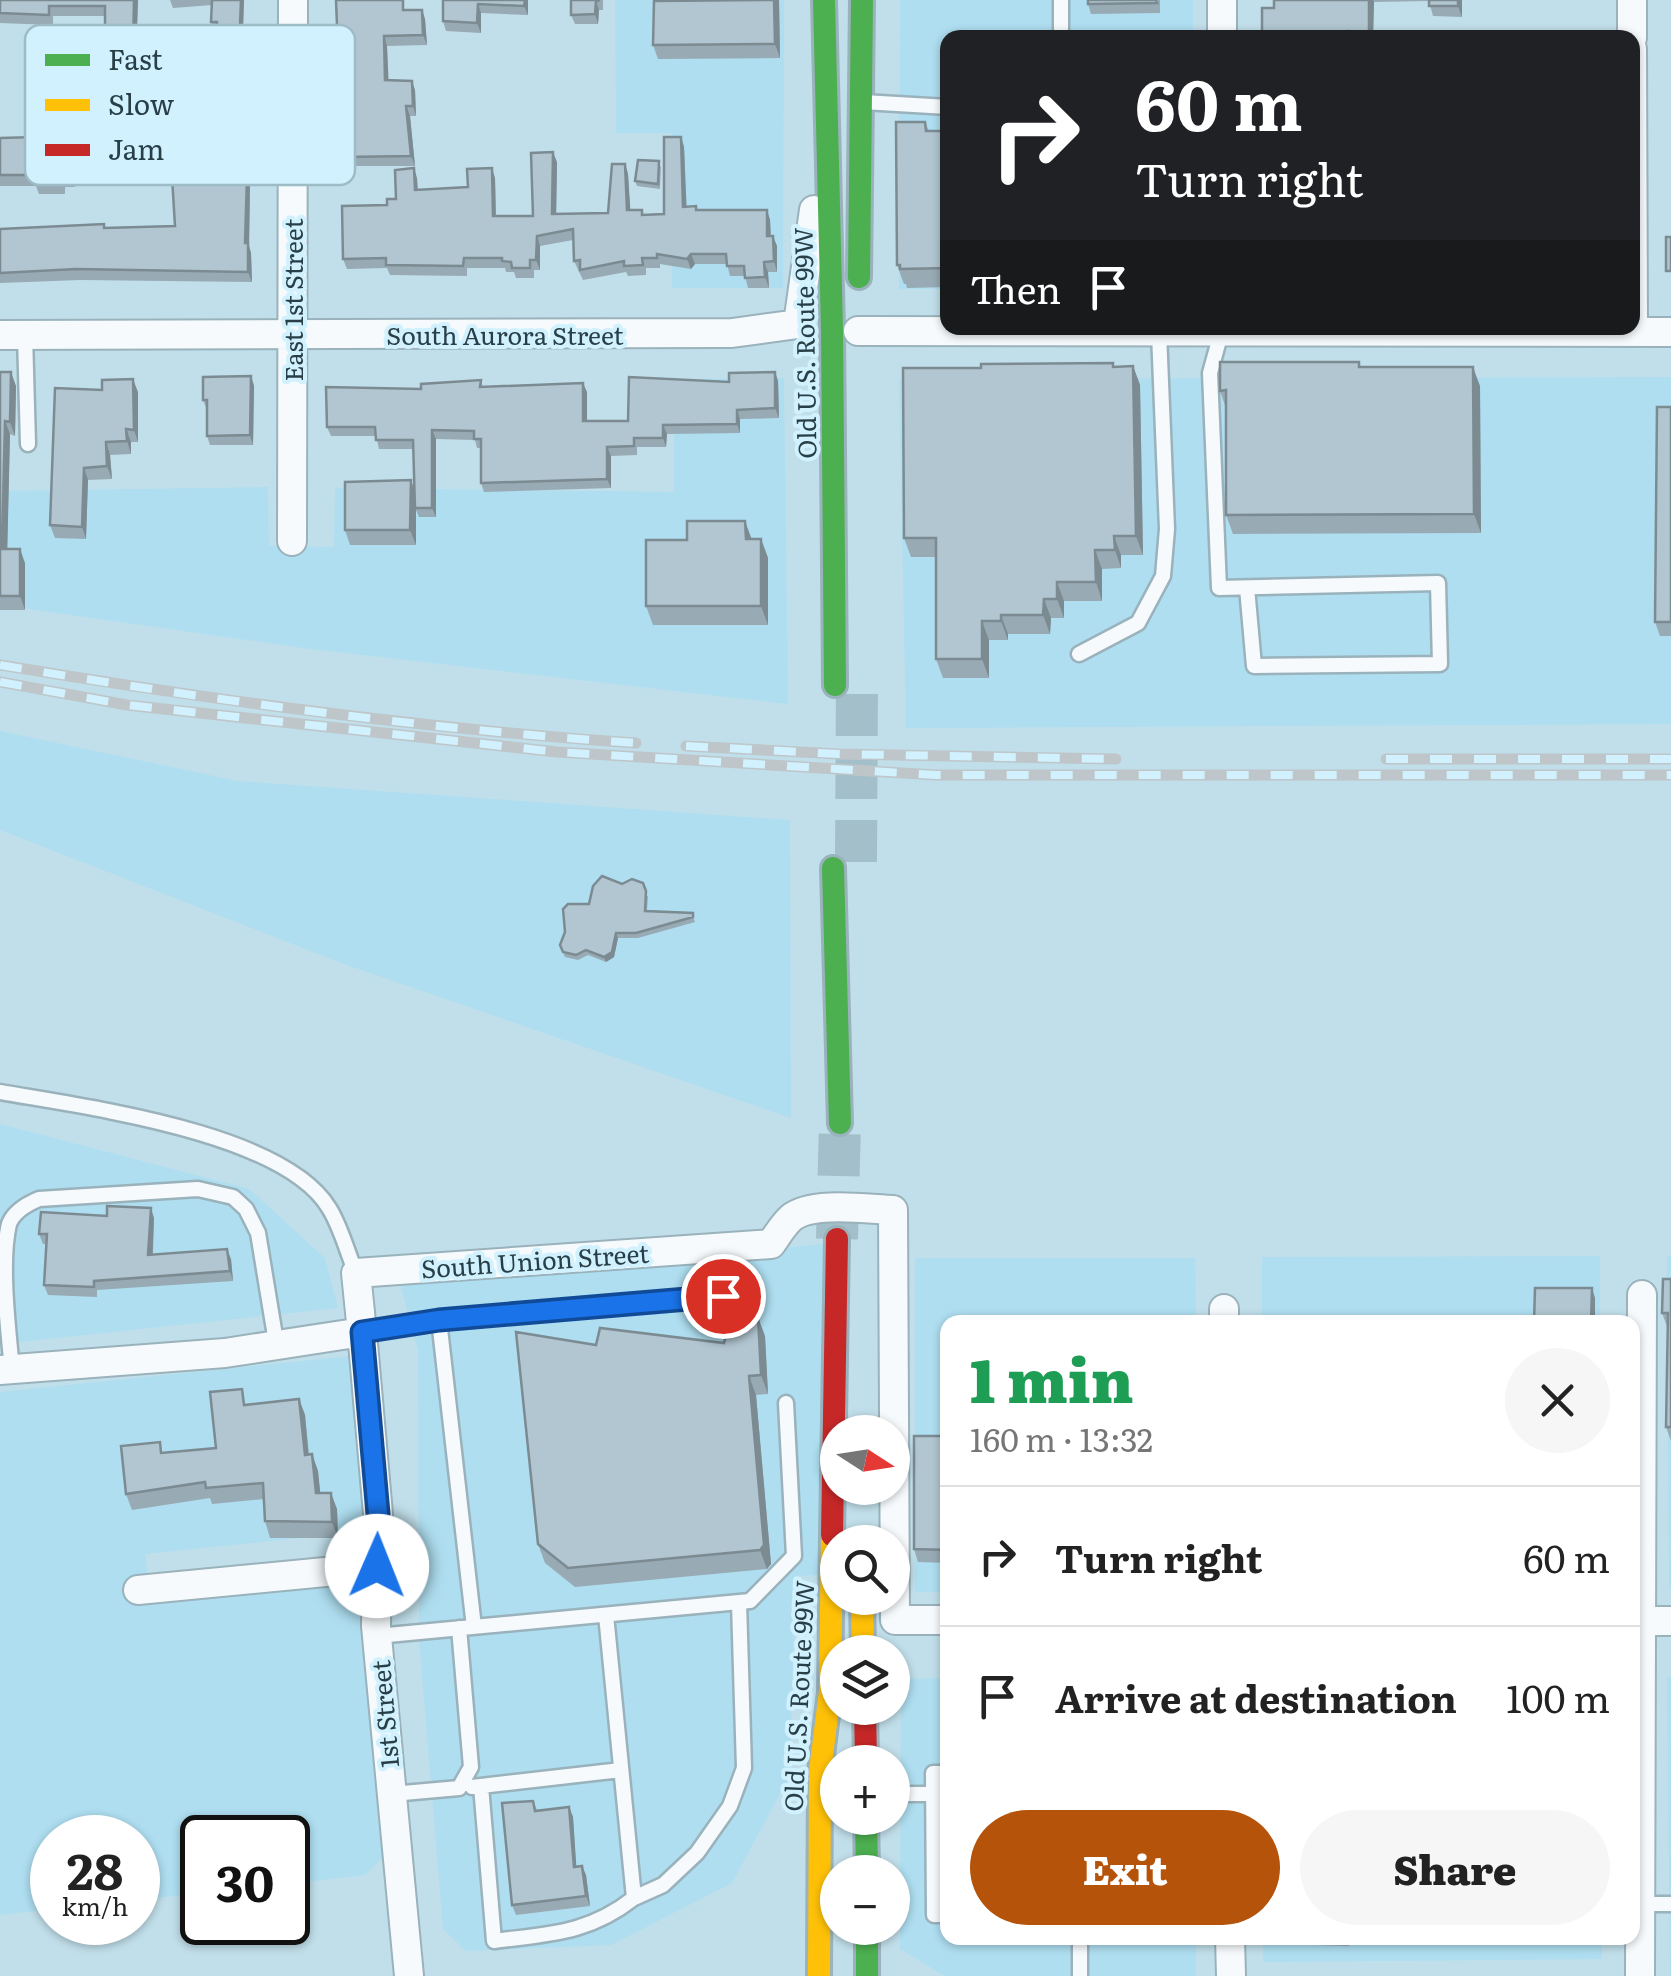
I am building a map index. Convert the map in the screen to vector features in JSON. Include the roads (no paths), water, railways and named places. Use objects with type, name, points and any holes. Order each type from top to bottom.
[{"type":"main road","name":"Old U.S. Route 99W","points":[[824,0],[846,682],[857,601]]},
{"type":"main road","points":[[858,321],[862,0]]},
{"type":"main road","points":[[844,865],[851,1120]]},
{"type":"main road","name":"Old U.S. Route 99W","points":[[819,1976],[820,1771],[830,1692],[837,1239]]},
{"type":"main road","points":[[867,1945],[867,1976]]},
{"type":"street","name":"East 1st Street","points":[[293,0],[293,25]]},
{"type":"street","points":[[1222,0],[1222,30]]},
{"type":"street","points":[[1632,0],[1632,30]]},
{"type":"street","name":"South Aurora Street","points":[[12,335],[732,333],[798,324],[827,114]]},
{"type":"street","name":"East 1st Street","points":[[292,185],[292,541]]},
{"type":"street","points":[[858,321],[940,324]]},
{"type":"street","points":[[1640,332],[1671,332]]},
{"type":"street","name":"South Union Street","points":[[356,1273],[770,1244],[790,1219],[800,1213],[820,1208],[893,1210],[895,1620],[940,1620]]},
{"type":"street","points":[[6,1369],[225,1353],[276,1342],[362,1332],[356,1273]]},
{"type":"street","points":[[1640,1404],[1642,1295]]},
{"type":"street","name":"1st Street","points":[[362,1332],[378,1514],[377,1636],[409,1976]]},
{"type":"street","points":[[138,1590],[377,1566]]},
{"type":"street","points":[[1640,1621],[1671,1621]]},
{"type":"street","points":[[1640,1904],[1640,1976]]},
{"type":"street","points":[[1230,1945],[1231,1976]]},
{"type":"lane","points":[[1061,0],[1061,30]]},
{"type":"lane","points":[[861,102],[940,107]]},
{"type":"lane","points":[[12,335],[28,444]]},
{"type":"lane","points":[[1079,654],[1138,623],[1163,576],[1166,530],[1160,335]]},
{"type":"lane","points":[[1220,335],[1210,373],[1219,588],[1438,582],[1440,664],[1254,666],[1247,588]]},
{"type":"lane","points":[[0,1092],[174,1127],[261,1154],[290,1171],[329,1208],[356,1273]]},
{"type":"lane","points":[[6,1369],[2,1255],[9,1220],[25,1205],[39,1199],[198,1189],[233,1197],[246,1209],[258,1233],[276,1342]]},
{"type":"lane","points":[[362,1332],[439,1320],[723,1296]]},
{"type":"lane","points":[[439,1320],[466,1628],[471,1767],[459,1788]]},
{"type":"lane","points":[[377,1636],[750,1602],[794,1556],[786,1403]]},
{"type":"lane","points":[[480,1786],[494,1941],[573,1932],[663,1885],[697,1853],[730,1806],[744,1768],[740,1602]]},
{"type":"lane","points":[[606,1615],[634,1898]]},
{"type":"lane","points":[[392,1794],[621,1770]]},
{"type":"lane","points":[[940,1773],[933,1773],[933,1794],[940,1820],[934,1914],[940,1914]]},
{"type":"lane","points":[[910,1794],[933,1794]]},
{"type":"lane","points":[[1640,1904],[1671,1904]]},
{"type":"lane","points":[[1080,1945],[1080,1976]]},
{"type":"tunnel","points":[[856,862],[857,678]]},
{"type":"tunnel","points":[[837,1239],[840,1123]]},
{"type":"railway","points":[[0,665],[317,712],[636,743]]},
{"type":"railway","points":[[0,682],[127,705],[557,752],[936,775],[1671,775]]},
{"type":"railway","points":[[686,746],[839,754],[1116,759]]},
{"type":"railway","points":[[1386,759],[1671,759]]}]
